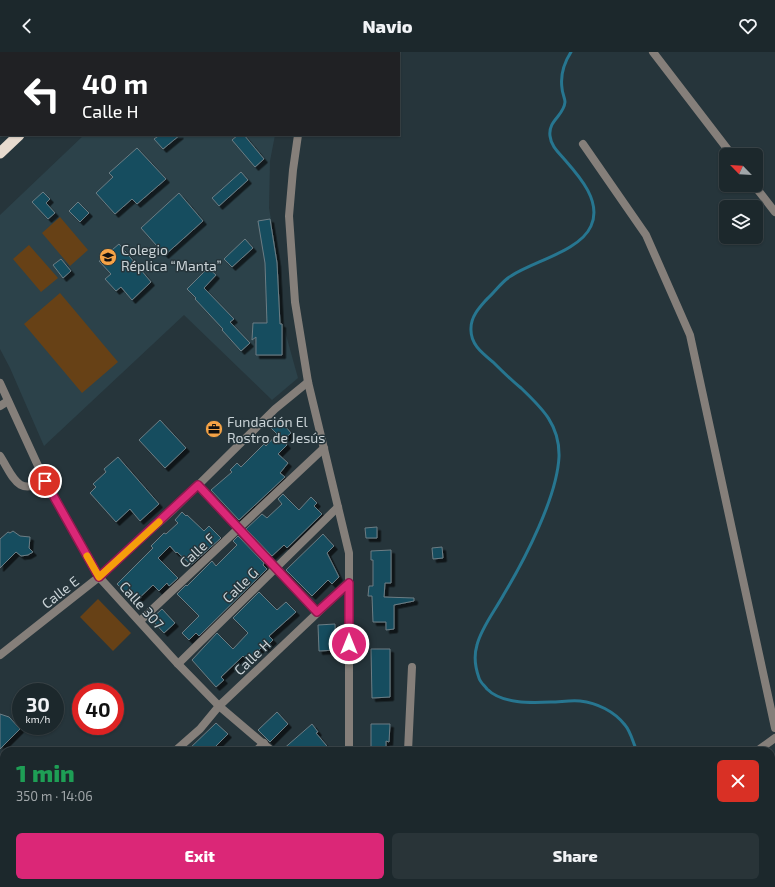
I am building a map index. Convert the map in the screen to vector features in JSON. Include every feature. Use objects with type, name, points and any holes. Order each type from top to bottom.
[{"type":"highway","points":[[0,153],[18,136]]},
{"type":"street","points":[[653,52],[727,148]]},
{"type":"street","points":[[298,136],[289,216],[295,302],[308,382],[349,553],[348,747]]},
{"type":"street","points":[[583,144],[646,235],[690,335],[775,728]]},
{"type":"street","points":[[759,192],[775,212]]},
{"type":"street","name":"Calle E","points":[[0,655],[99,577],[198,485],[275,409],[308,382]]},
{"type":"street","name":"Calle 307","points":[[0,383],[45,481],[99,577],[178,664],[219,706],[268,747]]},
{"type":"street","points":[[0,406],[8,401]]},
{"type":"street","name":"Calle F","points":[[140,621],[324,448]]},
{"type":"street","points":[[0,456],[16,482],[22,486],[29,488],[45,481]]},
{"type":"street","points":[[198,485],[317,612]]},
{"type":"street","name":"Calle G","points":[[178,664],[338,507]]},
{"type":"street","name":"Calle H","points":[[180,747],[200,729],[219,706],[349,583]]},
{"type":"street","points":[[408,747],[412,667]]},
{"type":"street","points":[[767,691],[775,684]]},
{"type":"street","points":[[763,747],[775,738]]},
{"type":"street","points":[[260,747],[264,743]]},
{"type":"shaded area","name":"Colegio Réplica “Manta”","points":[[83,136],[275,136],[270,161],[269,208],[278,260],[281,317],[298,378],[272,400],[184,315],[44,446],[10,368],[0,349],[0,215]]},
{"type":"shaded area","points":[[60,217],[88,250],[70,266],[42,233]]},
{"type":"shaded area","points":[[29,245],[58,278],[41,292],[13,259]]},
{"type":"shaded area","points":[[60,293],[118,362],[82,393],[24,324]]},
{"type":"shaded area","points":[[98,599],[131,633],[113,651],[80,617]]},
{"type":"building","points":[[158,136],[179,136],[163,149],[154,139]]},
{"type":"building","points":[[237,136],[245,136],[264,159],[255,167],[232,140]]},
{"type":"building","points":[[137,148],[166,179],[137,204],[132,199],[115,214],[96,193],[113,177],[109,173]]},
{"type":"building","points":[[241,172],[248,180],[219,206],[212,198]]},
{"type":"building","points":[[43,192],[50,199],[46,203],[55,213],[48,219],[32,202]]},
{"type":"building","points":[[179,193],[203,221],[165,255],[141,228]]},
{"type":"building","points":[[78,202],[89,213],[80,222],[69,211]]},
{"type":"building","points":[[270,219],[277,263],[280,324],[282,324],[282,355],[256,355],[256,337],[252,340],[253,323],[267,323],[265,263],[258,221]]},
{"type":"building","points":[[245,239],[253,248],[232,267],[224,259]]},
{"type":"building","points":[[119,244],[151,282],[132,300],[121,287],[116,291],[105,279],[111,274],[99,261]]},
{"type":"building","points":[[61,259],[71,271],[63,278],[53,265]]},
{"type":"building","points":[[208,268],[216,275],[204,288],[234,319],[230,322],[250,343],[241,351],[187,289]]},
{"type":"building","points":[[160,420],[186,448],[165,468],[139,440]]},
{"type":"building","points":[[280,420],[291,433],[283,440],[287,445],[278,454],[288,463],[280,473],[285,477],[239,520],[211,490],[232,472],[230,470],[237,463],[241,467],[264,444],[266,446],[277,434],[271,428]]},
{"type":"building","points":[[118,457],[159,504],[140,521],[130,509],[116,522],[90,493],[96,487],[93,484],[106,472],[104,469]]},
{"type":"building","points":[[283,494],[299,510],[311,497],[317,503],[314,506],[322,514],[287,548],[284,545],[272,556],[246,529],[262,514],[267,518],[282,504],[278,499]]},
{"type":"building","points":[[182,512],[204,531],[209,526],[221,538],[191,565],[170,546],[158,558],[178,578],[169,586],[167,583],[159,591],[153,585],[135,602],[117,584],[153,548],[151,546],[164,533],[166,534],[178,523],[175,520]]},
{"type":"building","points":[[377,527],[377,538],[366,538],[365,528]]},
{"type":"building","points":[[13,531],[20,536],[30,537],[29,548],[33,552],[28,555],[21,556],[16,552],[0,568],[0,539],[8,532],[10,533]]},
{"type":"building","points":[[323,534],[334,546],[327,553],[339,577],[332,584],[328,580],[312,596],[286,570]]},
{"type":"building","points":[[238,536],[264,563],[263,565],[267,569],[199,636],[196,633],[189,640],[182,633],[199,616],[177,594],[212,561],[216,566],[237,545],[233,541]]},
{"type":"building","points":[[442,547],[443,558],[433,559],[432,548]]},
{"type":"building","points":[[391,550],[391,583],[385,583],[384,597],[414,598],[414,601],[394,605],[394,629],[386,630],[386,622],[373,622],[372,596],[368,596],[369,586],[373,586],[373,560],[371,560],[371,551]]},
{"type":"building","points":[[259,592],[277,610],[286,602],[296,612],[269,636],[273,640],[264,649],[262,647],[248,661],[243,656],[221,677],[224,680],[216,687],[192,660],[217,633],[233,649],[248,633],[233,618]]},
{"type":"building","points":[[162,609],[175,623],[164,633],[151,619]]},
{"type":"building","points":[[335,624],[336,650],[319,651],[318,625]]},
{"type":"building","points":[[371,649],[390,649],[390,697],[372,698]]},
{"type":"building","points":[[277,712],[288,724],[270,742],[258,730]]},
{"type":"building","points":[[0,714],[9,717],[12,720],[12,735],[14,735],[2,747],[0,747]]},
{"type":"building","points":[[216,723],[228,734],[215,747],[191,747]]},
{"type":"building","points":[[312,724],[318,732],[316,733],[328,747],[286,747]]},
{"type":"building","points":[[371,724],[390,724],[389,742],[386,741],[386,747],[371,747]]},
{"type":"waterway","points":[[571,52],[566,60],[562,73],[562,90],[565,102],[564,107],[551,126],[550,136],[555,149],[577,174],[588,190],[594,208],[594,217],[591,226],[585,235],[567,249],[508,278],[487,299],[474,316],[471,324],[472,339],[478,348],[543,410],[553,426],[559,446],[557,473],[553,490],[539,527],[512,580],[482,632],[475,653],[475,661],[480,681],[493,694],[501,698],[517,702],[580,701],[605,708],[621,720],[625,725],[635,747]]},
{"type":"slow traffic","points":[[87,556],[99,577],[159,522]]},
{"type":"place","name":"Colegio Réplica “Manta”","points":[[108,257]]},
{"type":"place","name":"Fundación El Rostro de Jesús","points":[[214,429]]},
{"type":"route","points":[[45,481],[99,577],[174,509],[198,485],[317,612],[349,583],[349,644]]}]
